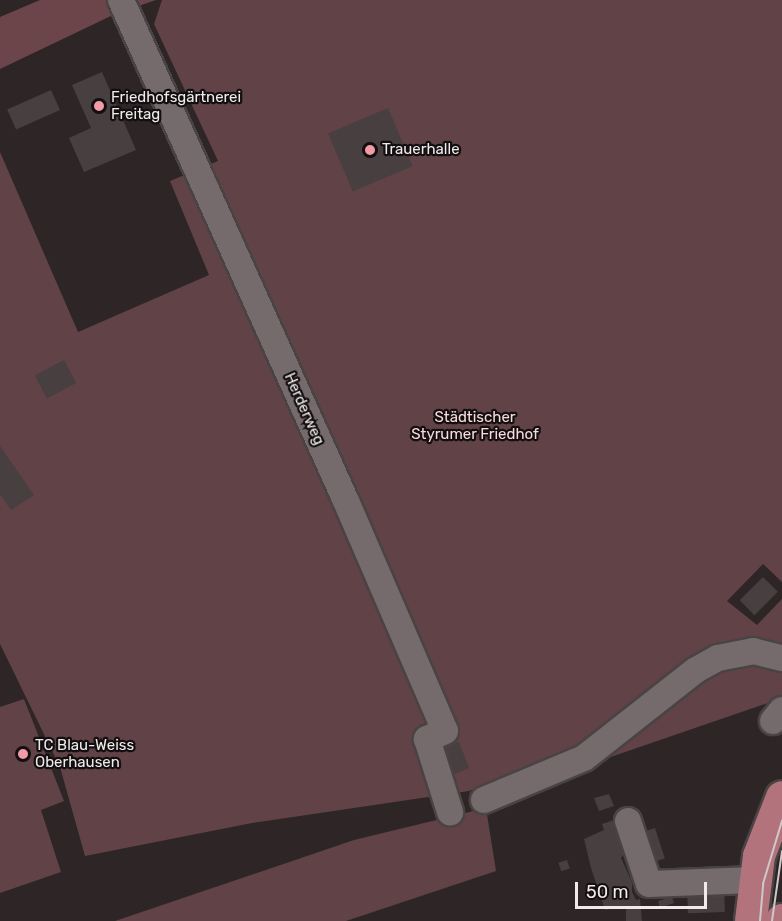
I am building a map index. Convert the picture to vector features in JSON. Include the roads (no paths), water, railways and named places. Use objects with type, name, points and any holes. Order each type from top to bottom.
[{"type":"main road","points":[[751,921],[753,880],[764,839],[782,797]]},
{"type":"street","name":"Herderweg","points":[[121,0],[445,731],[427,739],[450,812]]},
{"type":"street","points":[[484,800],[584,758],[624,730],[689,675],[718,658],[753,651],[782,658]]},
{"type":"street","points":[[628,821],[649,884],[753,880]]},
{"type":"tram line","points":[[760,921],[763,884],[782,821]]},
{"type":"tram line","points":[[772,921],[782,852]]},
{"type":"place","name":"Friedhofsgärtnerei Freitag","points":[[99,106]]},
{"type":"place","name":"Trauerhalle","points":[[370,150]]},
{"type":"place","name":"TC Blau-Weiss Oberhausen","points":[[23,754]]},
{"type":"park label","name":"Städtischer Styrumer Friedhof","points":[[475,426]]}]
